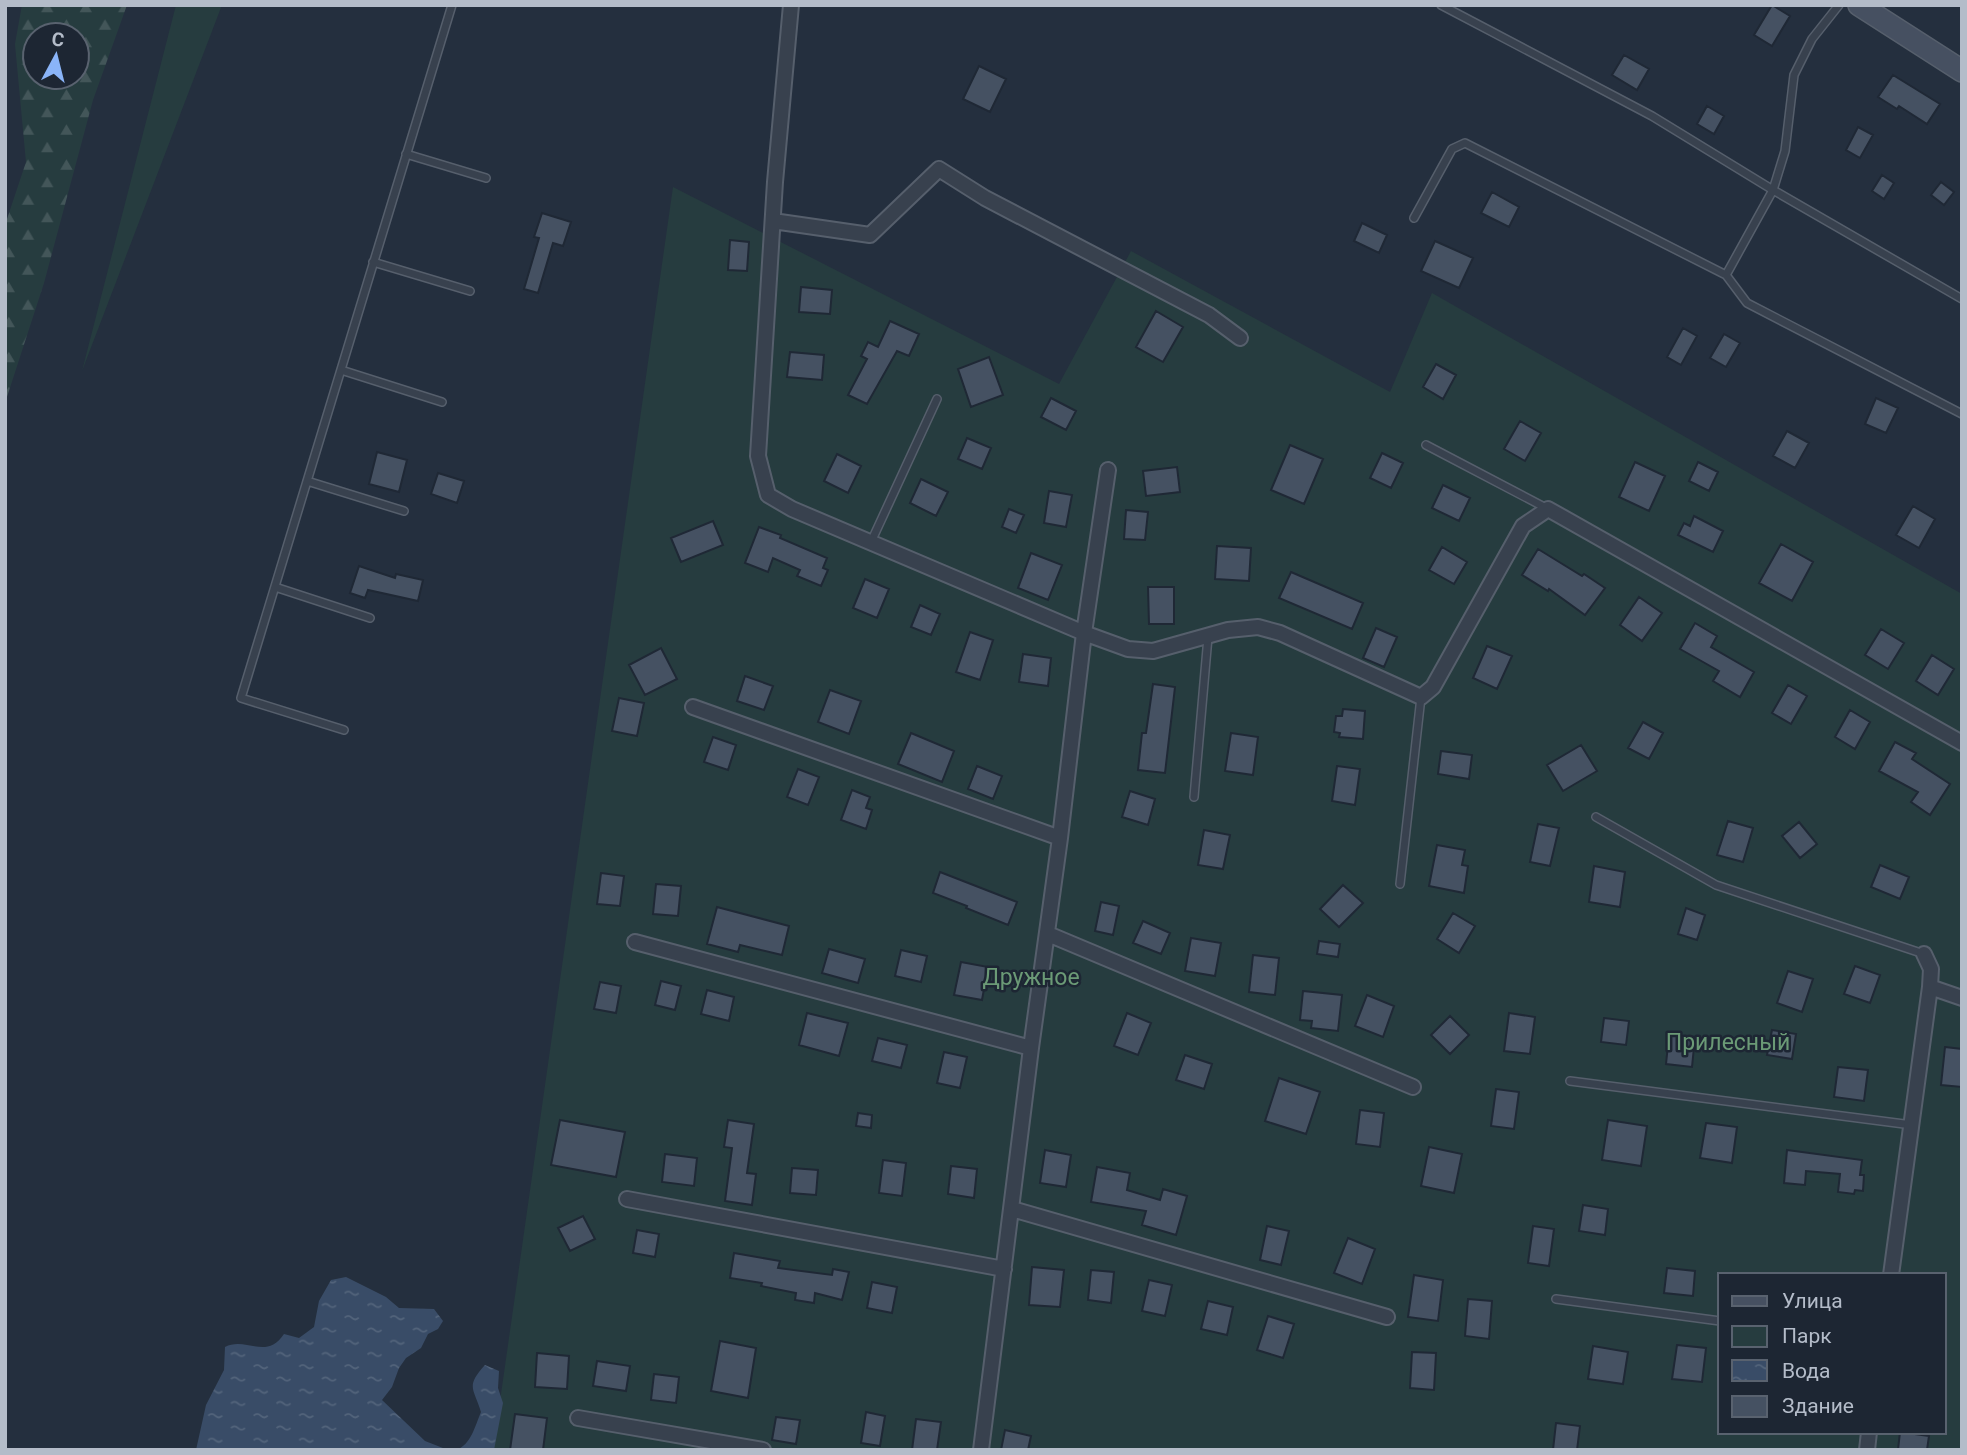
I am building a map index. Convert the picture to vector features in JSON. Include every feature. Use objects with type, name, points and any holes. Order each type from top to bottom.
[{"type":"street","points":[[791,5],[773,221],[758,456],[768,495],[792,509],[871,543],[1128,649],[1153,651],[1228,630],[1258,627],[1280,633],[1421,697],[1433,687],[1523,526],[1548,509],[1962,743]]},
{"type":"street","points":[[1859,5],[1962,71]]},
{"type":"street","points":[[773,221],[870,235],[939,169],[985,198],[1209,315],[1240,338]]},
{"type":"street","points":[[981,1450],[1084,633],[1108,470]]},
{"type":"street","points":[[693,707],[1060,838]]},
{"type":"street","points":[[1048,934],[1413,1087]]},
{"type":"street","points":[[635,942],[1031,1048]]},
{"type":"street","points":[[1891,1273],[1930,987],[1931,969],[1924,954]]},
{"type":"street","points":[[1930,987],[1962,998]]},
{"type":"street","points":[[628,1199],[1004,1269]]},
{"type":"street","points":[[1012,1209],[1387,1317]]},
{"type":"street","points":[[578,1418],[763,1450]]},
{"type":"lane","points":[[344,730],[241,698],[452,5]]},
{"type":"lane","points":[[1441,5],[1652,116],[1773,190],[1962,299]]},
{"type":"lane","points":[[1726,275],[1773,190],[1785,151],[1794,75],[1812,39],[1839,5]]},
{"type":"lane","points":[[1415,218],[1452,149],[1465,143],[1726,275],[1747,303],[1962,414]]},
{"type":"lane","points":[[407,154],[486,178]]},
{"type":"lane","points":[[373,262],[470,291]]},
{"type":"lane","points":[[341,370],[442,402]]},
{"type":"lane","points":[[871,543],[937,398]]},
{"type":"lane","points":[[1426,445],[1548,509]]},
{"type":"lane","points":[[307,481],[404,511]]},
{"type":"lane","points":[[275,587],[370,618]]},
{"type":"lane","points":[[1194,797],[1208,636]]},
{"type":"lane","points":[[1400,884],[1421,697]]},
{"type":"lane","points":[[1596,817],[1716,885],[1924,954]]},
{"type":"lane","points":[[1570,1081],[1912,1125]]},
{"type":"lane","points":[[1556,1299],[1718,1321]]},
{"type":"green space","points":[[22,5],[127,5],[93,100],[44,283],[5,403],[5,225],[26,162],[15,44]]},
{"type":"green space","points":[[176,5],[222,5],[82,371]]},
{"type":"green space","name":"Дружное","points":[[673,187],[1059,384],[1131,251],[1390,392],[1432,293],[1962,594],[1962,1450],[493,1450]]},
{"type":"water","points":[[346,1277],[386,1297],[399,1308],[434,1309],[443,1321],[438,1329],[428,1334],[421,1348],[406,1358],[392,1387],[382,1400],[425,1441],[448,1450],[196,1450],[206,1405],[224,1370],[225,1347],[233,1344],[270,1346],[284,1334],[299,1338],[314,1327],[319,1301],[331,1280]]},
{"type":"water","points":[[485,1365],[499,1371],[498,1388],[503,1403],[494,1450],[456,1450],[469,1439],[481,1412],[473,1383]]},
{"type":"building","points":[[1772,5],[1790,16],[1772,46],[1754,35]]},
{"type":"building","points":[[1624,55],[1649,69],[1637,90],[1612,75]]},
{"type":"building","points":[[979,66],[1006,79],[990,112],[963,99]]},
{"type":"building","points":[[1893,75],[1940,104],[1927,124],[1899,106],[1897,109],[1878,97]]},
{"type":"building","points":[[1707,106],[1724,116],[1714,134],[1697,124]]},
{"type":"building","points":[[1858,127],[1873,135],[1860,158],[1846,150]]},
{"type":"building","points":[[1882,175],[1894,183],[1884,199],[1872,191]]},
{"type":"building","points":[[1941,182],[1954,192],[1944,205],[1931,195]]},
{"type":"building","points":[[1492,192],[1519,207],[1509,227],[1481,213]]},
{"type":"building","points":[[542,213],[571,222],[563,246],[553,243],[538,293],[524,289],[539,238],[534,237]]},
{"type":"building","points":[[1362,223],[1387,235],[1379,253],[1354,241]]},
{"type":"building","points":[[730,240],[749,242],[747,271],[728,270]]},
{"type":"building","points":[[1435,241],[1473,258],[1459,288],[1421,271]]},
{"type":"building","points":[[801,287],[832,290],[830,314],[799,312]]},
{"type":"building","points":[[1156,311],[1183,327],[1163,362],[1136,347]]},
{"type":"building","points":[[890,321],[919,334],[909,356],[897,351],[867,404],[848,395],[867,359],[861,356],[868,342],[878,347]]},
{"type":"building","points":[[1683,328],[1697,336],[1681,365],[1667,357]]},
{"type":"building","points":[[1724,334],[1740,343],[1726,367],[1710,358]]},
{"type":"building","points":[[790,352],[824,355],[822,380],[787,377]]},
{"type":"building","points":[[989,357],[1003,395],[971,407],[958,369]]},
{"type":"building","points":[[1436,364],[1456,375],[1443,399],[1423,387]]},
{"type":"building","points":[[1051,398],[1076,411],[1066,430],[1041,417]]},
{"type":"building","points":[[1876,398],[1898,408],[1886,433],[1865,424]]},
{"type":"building","points":[[1520,421],[1541,433],[1525,461],[1504,449]]},
{"type":"building","points":[[1787,431],[1809,443],[1795,468],[1773,456]]},
{"type":"building","points":[[967,438],[991,448],[982,469],[958,459]]},
{"type":"building","points":[[1290,445],[1323,459],[1304,504],[1271,490]]},
{"type":"building","points":[[377,452],[407,460],[399,492],[369,484]]},
{"type":"building","points":[[1382,453],[1403,463],[1391,488],[1370,478]]},
{"type":"building","points":[[837,454],[861,466],[848,493],[824,481]]},
{"type":"building","points":[[1635,462],[1665,476],[1649,511],[1619,497]]},
{"type":"building","points":[[1698,462],[1718,472],[1709,491],[1689,481]]},
{"type":"building","points":[[1177,467],[1180,492],[1146,496],[1143,471]]},
{"type":"building","points":[[438,473],[464,481],[457,503],[431,494]]},
{"type":"building","points":[[921,479],[948,492],[936,516],[910,503]]},
{"type":"building","points":[[1443,485],[1470,498],[1459,521],[1432,508]]},
{"type":"building","points":[[1049,491],[1072,495],[1066,527],[1044,523]]},
{"type":"building","points":[[1913,506],[1935,519],[1919,548],[1896,535]]},
{"type":"building","points":[[1009,509],[1024,515],[1016,533],[1002,527]]},
{"type":"building","points":[[1126,510],[1148,512],[1145,540],[1124,539]]},
{"type":"building","points":[[1694,516],[1723,531],[1713,552],[1678,535],[1684,523],[1690,526]]},
{"type":"building","points":[[713,521],[723,545],[681,562],[671,538]]},
{"type":"building","points":[[759,527],[827,558],[823,568],[828,570],[821,586],[797,576],[800,570],[773,558],[768,572],[745,563]]},
{"type":"building","points":[[1781,544],[1813,562],[1792,601],[1759,583]]},
{"type":"building","points":[[1217,546],[1251,548],[1249,581],[1215,579]]},
{"type":"building","points":[[1442,547],[1467,562],[1454,584],[1429,570]]},
{"type":"building","points":[[1538,549],[1605,588],[1585,615],[1549,589],[1548,591],[1522,575]]},
{"type":"building","points":[[1031,553],[1062,565],[1048,600],[1018,588]]},
{"type":"building","points":[[359,566],[395,578],[396,574],[423,580],[418,601],[368,590],[365,598],[350,593]]},
{"type":"building","points":[[1291,572],[1363,603],[1352,629],[1279,598]]},
{"type":"building","points":[[865,579],[889,589],[877,618],[853,608]]},
{"type":"building","points":[[1148,587],[1174,587],[1174,624],[1149,624]]},
{"type":"building","points":[[1639,597],[1662,613],[1642,641],[1620,625]]},
{"type":"building","points":[[920,605],[940,614],[931,635],[911,627]]},
{"type":"building","points":[[1695,623],[1717,636],[1711,647],[1754,672],[1740,697],[1713,681],[1719,671],[1680,649]]},
{"type":"building","points":[[1376,628],[1397,637],[1384,667],[1363,658]]},
{"type":"building","points":[[1881,629],[1904,643],[1888,669],[1865,655]]},
{"type":"building","points":[[970,632],[993,640],[980,680],[956,672]]},
{"type":"building","points":[[1487,646],[1512,656],[1497,689],[1473,678]]},
{"type":"building","points":[[661,648],[677,679],[645,695],[629,665]]},
{"type":"building","points":[[1023,654],[1051,658],[1048,686],[1019,682]]},
{"type":"building","points":[[1932,655],[1954,669],[1938,695],[1916,681]]},
{"type":"building","points":[[745,676],[773,686],[764,710],[737,701]]},
{"type":"building","points":[[1153,684],[1175,687],[1165,773],[1138,770],[1142,733],[1146,733]]},
{"type":"building","points":[[1788,685],[1807,696],[1791,724],[1772,713]]},
{"type":"building","points":[[830,690],[861,701],[849,734],[818,722]]},
{"type":"building","points":[[619,698],[644,703],[637,736],[612,731]]},
{"type":"building","points":[[1343,709],[1365,711],[1363,739],[1339,737],[1340,733],[1334,732],[1336,716],[1342,716]]},
{"type":"building","points":[[1850,710],[1870,722],[1855,749],[1835,737]]},
{"type":"building","points":[[1643,722],[1663,733],[1649,759],[1628,748]]},
{"type":"building","points":[[911,733],[954,751],[942,782],[898,764]]},
{"type":"building","points":[[1231,733],[1258,737],[1253,775],[1225,771]]},
{"type":"building","points":[[713,737],[736,745],[728,770],[704,762]]},
{"type":"building","points":[[1895,742],[1916,753],[1912,759],[1950,784],[1930,815],[1911,802],[1918,792],[1879,771]]},
{"type":"building","points":[[1581,745],[1597,771],[1563,791],[1547,765]]},
{"type":"building","points":[[1441,751],[1472,755],[1469,779],[1438,774]]},
{"type":"building","points":[[977,766],[1002,776],[993,799],[968,789]]},
{"type":"building","points":[[1337,766],[1360,769],[1355,805],[1332,801]]},
{"type":"building","points":[[798,769],[819,777],[808,805],[787,797]]},
{"type":"building","points":[[852,790],[870,797],[866,808],[872,810],[866,829],[841,820]]},
{"type":"building","points":[[1130,791],[1155,799],[1148,825],[1122,817]]},
{"type":"building","points":[[1728,821],[1753,828],[1743,862],[1717,855]]},
{"type":"building","points":[[1799,822],[1817,844],[1800,858],[1782,836]]},
{"type":"building","points":[[1538,824],[1559,828],[1550,866],[1530,862]]},
{"type":"building","points":[[1204,830],[1230,835],[1223,869],[1198,865]]},
{"type":"building","points":[[1437,845],[1465,850],[1462,865],[1468,866],[1464,893],[1429,886]]},
{"type":"building","points":[[1880,865],[1909,877],[1900,899],[1871,887]]},
{"type":"building","points":[[1594,866],[1625,872],[1620,907],[1589,902]]},
{"type":"building","points":[[940,872],[1017,902],[1008,925],[933,893]]},
{"type":"building","points":[[601,873],[624,876],[620,906],[597,904]]},
{"type":"building","points":[[656,884],[681,886],[678,916],[653,914]]},
{"type":"building","points":[[1343,885],[1363,903],[1339,927],[1320,909]]},
{"type":"building","points":[[1101,902],[1119,906],[1113,935],[1095,931]]},
{"type":"building","points":[[717,907],[789,926],[782,955],[740,945],[738,952],[707,944]]},
{"type":"building","points":[[1686,908],[1705,915],[1697,940],[1678,934]]},
{"type":"building","points":[[1453,913],[1475,926],[1459,953],[1437,939]]},
{"type":"building","points":[[1143,921],[1170,933],[1161,954],[1133,943]]},
{"type":"building","points":[[1191,938],[1221,943],[1215,976],[1185,971]]},
{"type":"building","points":[[1319,941],[1340,944],[1338,957],[1317,954]]},
{"type":"building","points":[[829,949],[865,959],[858,983],[822,973]]},
{"type":"building","points":[[901,950],[927,956],[921,982],[895,976]]},
{"type":"building","points":[[1253,955],[1279,958],[1275,995],[1249,992]]},
{"type":"building","points":[[961,962],[988,967],[982,1000],[954,995]]},
{"type":"building","points":[[1855,966],[1880,975],[1870,1003],[1844,994]]},
{"type":"building","points":[[1788,971],[1813,979],[1802,1012],[1777,1003]]},
{"type":"building","points":[[661,981],[681,986],[675,1010],[655,1005]]},
{"type":"building","points":[[600,982],[621,986],[616,1013],[594,1009]]},
{"type":"building","points":[[707,990],[734,997],[729,1021],[701,1014]]},
{"type":"building","points":[[1303,991],[1342,995],[1338,1031],[1311,1028],[1312,1021],[1300,1020]]},
{"type":"building","points":[[1367,995],[1394,1006],[1383,1037],[1355,1026]]},
{"type":"building","points":[[807,1013],[848,1023],[839,1056],[799,1045]]},
{"type":"building","points":[[1127,1013],[1151,1023],[1138,1055],[1114,1046]]},
{"type":"building","points":[[1509,1013],[1535,1017],[1530,1054],[1504,1051]]},
{"type":"building","points":[[1450,1016],[1469,1035],[1450,1054],[1431,1035]]},
{"type":"building","points":[[1604,1018],[1629,1021],[1626,1045],[1601,1042]]},
{"type":"building","points":[[1772,1030],[1796,1034],[1792,1059],[1767,1055]]},
{"type":"building","points":[[1669,1035],[1695,1037],[1692,1067],[1666,1064]]},
{"type":"building","points":[[878,1038],[907,1045],[901,1068],[872,1061]]},
{"type":"building","points":[[1945,1047],[1962,1049],[1962,1087],[1941,1085]]},
{"type":"building","points":[[944,1052],[967,1057],[960,1088],[937,1083]]},
{"type":"building","points":[[1185,1055],[1212,1064],[1204,1089],[1176,1080]]},
{"type":"building","points":[[1838,1067],[1868,1070],[1864,1101],[1834,1097]]},
{"type":"building","points":[[1279,1078],[1320,1092],[1306,1134],[1265,1121]]},
{"type":"building","points":[[1496,1089],[1519,1092],[1514,1129],[1491,1126]]},
{"type":"building","points":[[1360,1110],[1384,1113],[1380,1147],[1356,1144]]},
{"type":"building","points":[[858,1113],[872,1115],[871,1128],[856,1126]]},
{"type":"building","points":[[560,1120],[625,1132],[616,1177],[551,1165]]},
{"type":"building","points":[[728,1120],[754,1124],[747,1173],[756,1174],[752,1205],[725,1201],[732,1148],[724,1147]]},
{"type":"building","points":[[1608,1120],[1647,1126],[1641,1166],[1602,1160]]},
{"type":"building","points":[[1706,1123],[1737,1127],[1732,1163],[1700,1158]]},
{"type":"building","points":[[1429,1147],[1462,1154],[1454,1193],[1421,1186]]},
{"type":"building","points":[[1045,1150],[1071,1155],[1066,1187],[1040,1183]]},
{"type":"building","points":[[1787,1150],[1862,1160],[1860,1175],[1864,1175],[1863,1191],[1855,1190],[1854,1194],[1838,1192],[1840,1174],[1806,1171],[1805,1185],[1784,1183]]},
{"type":"building","points":[[665,1154],[697,1158],[694,1186],[662,1182]]},
{"type":"building","points":[[883,1160],[906,1163],[902,1196],[879,1193]]},
{"type":"building","points":[[951,1166],[977,1169],[974,1198],[948,1194]]},
{"type":"building","points":[[1097,1167],[1130,1173],[1127,1190],[1160,1200],[1163,1189],[1187,1196],[1176,1235],[1142,1225],[1146,1211],[1091,1202]]},
{"type":"building","points":[[792,1168],[818,1170],[816,1195],[790,1193]]},
{"type":"building","points":[[1583,1205],[1608,1209],[1605,1235],[1579,1231]]},
{"type":"building","points":[[583,1216],[595,1239],[570,1251],[558,1228]]},
{"type":"building","points":[[1267,1226],[1289,1231],[1281,1265],[1260,1260]]},
{"type":"building","points":[[1533,1226],[1554,1229],[1549,1266],[1528,1263]]},
{"type":"building","points":[[637,1230],[659,1234],[655,1257],[633,1253]]},
{"type":"building","points":[[1348,1238],[1375,1249],[1362,1284],[1334,1273]]},
{"type":"building","points":[[734,1253],[780,1261],[778,1268],[832,1275],[833,1269],[849,1272],[842,1300],[815,1293],[814,1303],[795,1300],[796,1293],[761,1286],[762,1283],[730,1278]]},
{"type":"building","points":[[1032,1267],[1064,1270],[1060,1307],[1029,1305]]},
{"type":"building","points":[[1667,1268],[1695,1271],[1693,1296],[1664,1293]]},
{"type":"building","points":[[1091,1270],[1114,1272],[1111,1303],[1088,1300]]},
{"type":"building","points":[[1414,1275],[1443,1280],[1438,1321],[1408,1317]]},
{"type":"building","points":[[1149,1280],[1172,1285],[1165,1316],[1142,1311]]},
{"type":"building","points":[[872,1282],[897,1287],[892,1313],[867,1308]]},
{"type":"building","points":[[1468,1299],[1492,1301],[1489,1339],[1465,1336]]},
{"type":"building","points":[[1208,1301],[1233,1307],[1227,1335],[1201,1329]]},
{"type":"building","points":[[1268,1316],[1294,1324],[1283,1358],[1257,1350]]},
{"type":"building","points":[[720,1341],[756,1348],[748,1398],[711,1391]]},
{"type":"building","points":[[1677,1345],[1706,1348],[1702,1382],[1672,1379]]},
{"type":"building","points":[[1593,1346],[1628,1352],[1623,1384],[1588,1379]]},
{"type":"building","points":[[1412,1352],[1436,1353],[1434,1390],[1410,1388]]},
{"type":"building","points":[[537,1353],[569,1356],[567,1389],[535,1387]]},
{"type":"building","points":[[597,1361],[630,1366],[626,1391],[593,1386]]},
{"type":"building","points":[[654,1374],[679,1377],[676,1403],[651,1400]]},
{"type":"building","points":[[866,1412],[885,1416],[880,1446],[861,1443]]},
{"type":"building","points":[[515,1414],[547,1418],[543,1450],[510,1450]]},
{"type":"building","points":[[776,1417],[800,1420],[796,1444],[772,1440]]},
{"type":"building","points":[[916,1419],[941,1422],[937,1450],[912,1450]]},
{"type":"building","points":[[1556,1423],[1580,1426],[1577,1450],[1553,1450]]},
{"type":"building","points":[[1005,1430],[1031,1436],[1028,1450],[1001,1450]]},
{"type":"building","points":[[1900,1434],[1929,1436],[1927,1450],[1898,1450]]},
{"type":"park label","name":"Прилесный","points":[[1728,1042]]}]
